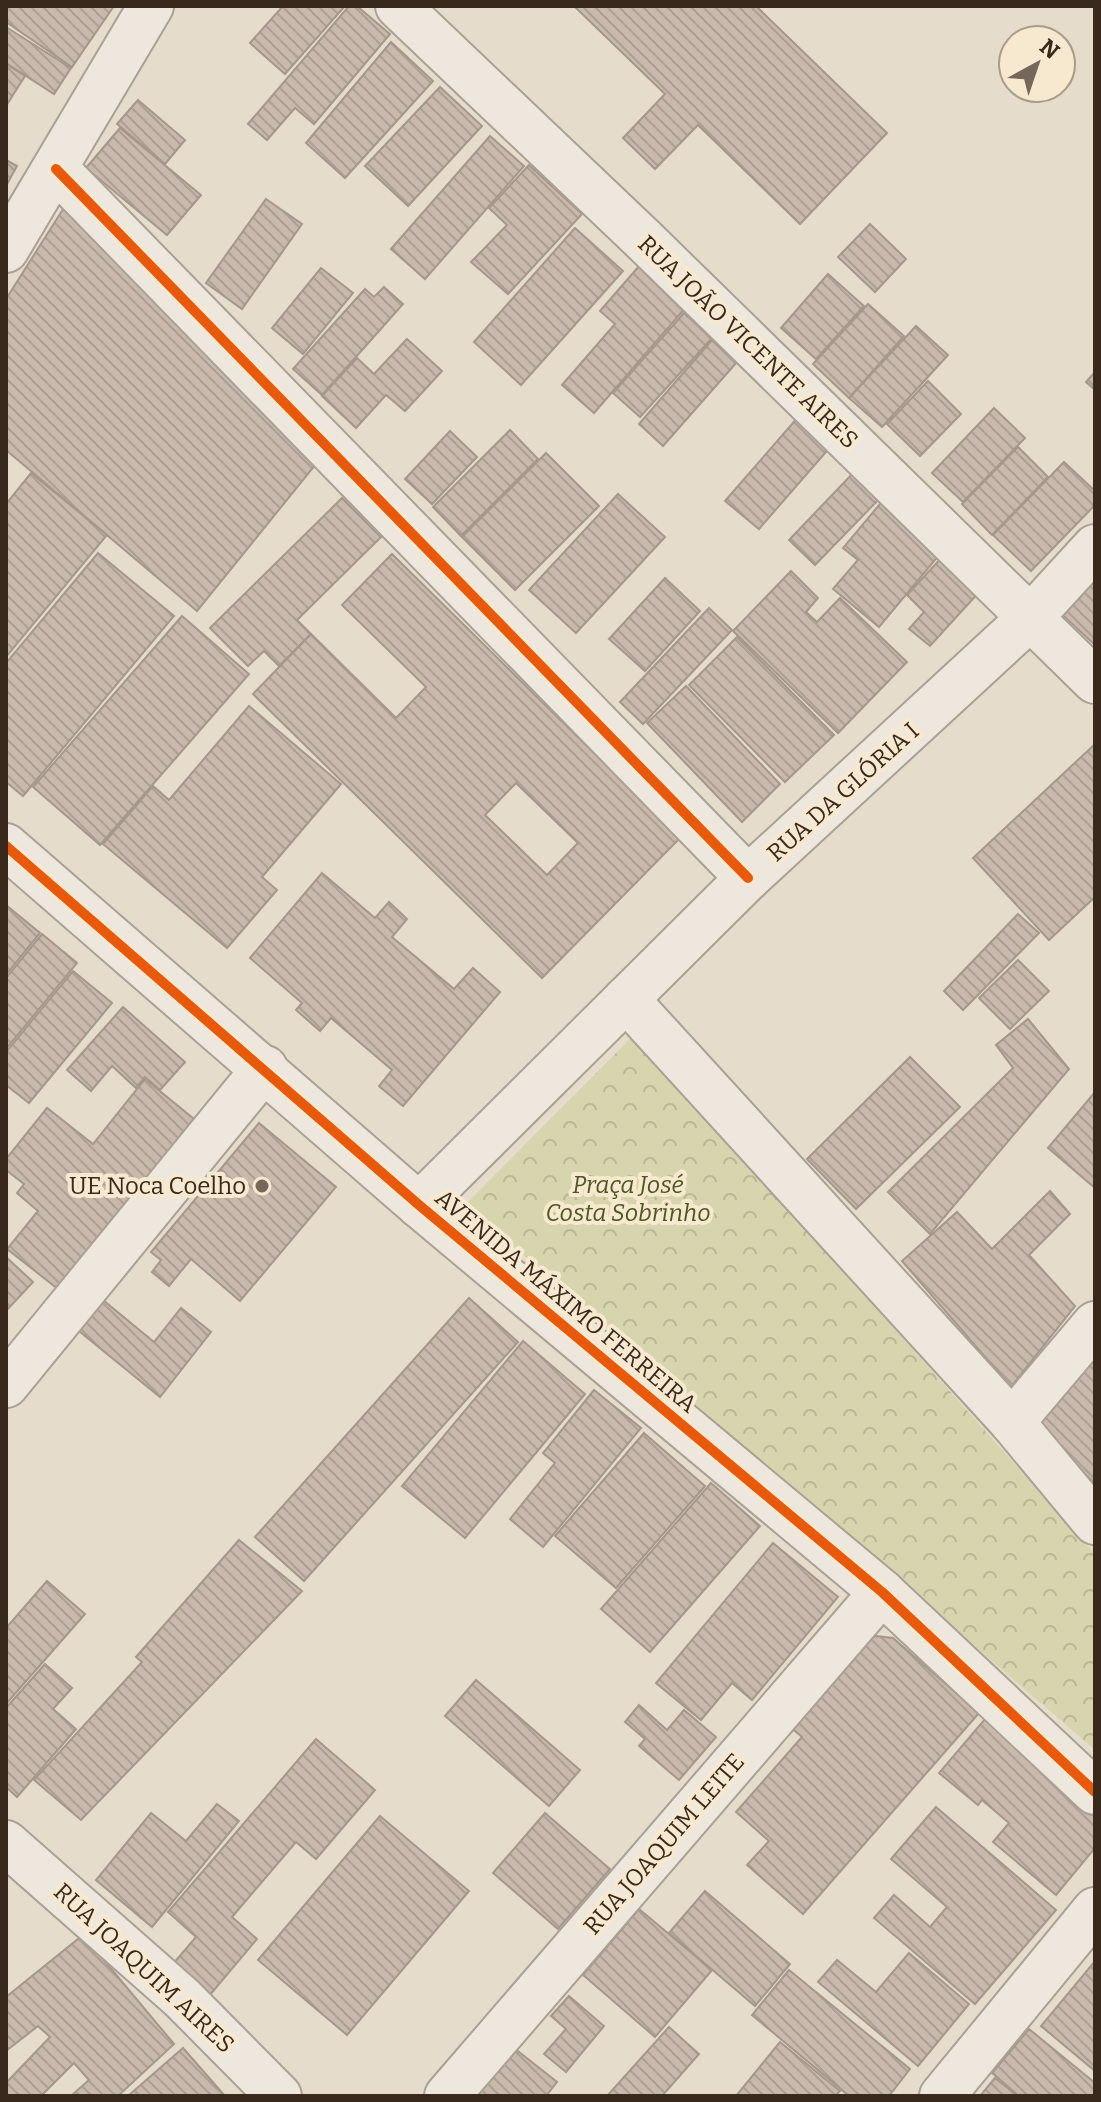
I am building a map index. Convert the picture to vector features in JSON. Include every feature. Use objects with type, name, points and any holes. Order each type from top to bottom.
[{"type":"street","points":[[6,250],[151,6]]},
{"type":"street","name":"RUA JOÃO VICENTE AIRES","points":[[398,6],[645,241],[1095,681]]},
{"type":"street","points":[[56,169],[748,878]]},
{"type":"street","name":"RUA DA GLÓRIA I","points":[[419,1205],[748,878],[1030,618],[1095,547]]},
{"type":"street","name":"AVENIDA MÁXIMO FERREIRA","points":[[6,846],[419,1205],[882,1592],[1095,1792]]},
{"type":"street","points":[[626,999],[1012,1422],[1095,1522]]},
{"type":"street","points":[[6,1385],[265,1068]]},
{"type":"street","points":[[1012,1422],[1095,1324]]},
{"type":"street","name":"RUA JOAQUIM LEITE","points":[[447,2096],[882,1592]]},
{"type":"street","name":"RUA JOAQUIM AIRES","points":[[6,1843],[182,1998],[279,2096]]},
{"type":"street","points":[[942,2096],[1095,1910]]},
{"type":"green space","name":"Praça José Costa Sobrinho","points":[[633,1036],[1095,1554],[1095,1750],[465,1205]]},
{"type":"building","points":[[6,6],[114,6],[72,67],[6,22]]},
{"type":"building","points":[[283,6],[345,6],[285,74],[250,43]]},
{"type":"building","points":[[349,6],[357,6],[390,34],[314,124],[295,108],[267,140],[248,124]]},
{"type":"building","points":[[574,6],[756,6],[887,133],[800,224],[698,125],[655,169],[623,138],[665,94]]},
{"type":"building","points":[[6,27],[71,68],[54,94],[6,63]]},
{"type":"building","points":[[391,42],[433,81],[345,178],[306,143]]},
{"type":"building","points":[[6,64],[25,76],[6,106]]},
{"type":"building","points":[[440,87],[482,126],[408,206],[365,166]]},
{"type":"building","points":[[138,100],[185,140],[165,164],[117,124]]},
{"type":"building","points":[[120,128],[201,195],[167,235],[86,168]]},
{"type":"building","points":[[490,136],[524,166],[425,279],[391,249]]},
{"type":"building","points":[[6,160],[17,166],[6,186]]},
{"type":"building","points":[[529,165],[582,214],[508,294],[471,262],[507,225],[489,208]]},
{"type":"building","points":[[266,199],[302,224],[242,309],[206,283]]},
{"type":"building","points":[[65,206],[320,459],[197,611],[6,450],[6,299]]},
{"type":"building","points":[[870,224],[906,259],[875,292],[838,257]]},
{"type":"building","points":[[575,228],[623,271],[521,385],[474,342]]},
{"type":"building","points":[[640,265],[687,306],[594,413],[562,385],[615,324],[600,311]]},
{"type":"building","points":[[321,268],[353,293],[303,354],[272,328]]},
{"type":"building","points":[[828,274],[864,306],[816,359],[781,328]]},
{"type":"building","points":[[384,287],[403,304],[322,395],[293,369],[365,289],[374,297]]},
{"type":"building","points":[[868,304],[904,336],[849,398],[813,364]]},
{"type":"building","points":[[684,313],[712,338],[640,417],[613,393]]},
{"type":"building","points":[[916,326],[948,355],[882,427],[849,398]]},
{"type":"building","points":[[407,339],[442,371],[405,411],[386,395],[356,428],[322,396],[357,358],[374,374]]},
{"type":"building","points":[[712,340],[737,362],[663,446],[639,424]]},
{"type":"building","points":[[1095,372],[1095,390],[1086,382]]},
{"type":"building","points":[[928,381],[961,414],[920,456],[887,424]]},
{"type":"building","points":[[994,408],[1025,438],[963,502],[932,473]]},
{"type":"building","points":[[799,416],[832,445],[759,529],[725,501]]},
{"type":"building","points":[[510,430],[538,459],[461,536],[433,507]]},
{"type":"building","points":[[450,431],[477,457],[432,504],[405,479]]},
{"type":"building","points":[[1018,447],[1048,477],[992,535],[962,504]]},
{"type":"building","points":[[546,453],[599,506],[515,590],[462,537]]},
{"type":"building","points":[[1064,462],[1095,491],[1095,505],[1031,571],[993,535]]},
{"type":"building","points":[[856,470],[882,496],[815,565],[789,540]]},
{"type":"building","points":[[31,473],[107,535],[6,657],[6,504]]},
{"type":"building","points":[[618,494],[665,537],[576,633],[529,590]]},
{"type":"building","points":[[342,498],[381,537],[297,620],[311,634],[279,666],[264,651],[248,666],[210,628]]},
{"type":"building","points":[[885,498],[945,548],[879,627],[833,589],[858,560],[843,548]]},
{"type":"building","points":[[98,553],[174,616],[23,796],[6,782],[6,663]]},
{"type":"building","points":[[392,554],[680,838],[542,978],[253,694],[311,634],[396,718],[426,687],[342,605]],"holes":[[[516,783],[578,843],[547,875],[485,815]]]},
{"type":"building","points":[[944,555],[981,590],[930,646],[909,629],[924,612],[907,595]]},
{"type":"building","points":[[1095,565],[1095,645],[1056,609]]},
{"type":"building","points":[[791,571],[818,598],[806,612],[817,622],[840,598],[907,662],[838,733],[733,631]]},
{"type":"building","points":[[665,578],[700,611],[645,671],[609,639]]},
{"type":"building","points":[[709,608],[732,630],[643,724],[620,702]]},
{"type":"building","points":[[182,616],[249,674],[100,845],[33,787]]},
{"type":"building","points":[[737,637],[834,735],[785,782],[689,685]]},
{"type":"building","points":[[686,686],[780,784],[742,822],[647,723]]},
{"type":"building","points":[[249,706],[341,784],[262,877],[277,890],[227,948],[103,844],[153,786],[169,800]]},
{"type":"building","points":[[1095,744],[1095,897],[1049,940],[973,858]]},
{"type":"building","points":[[322,873],[375,918],[389,902],[407,919],[392,937],[454,989],[473,968],[500,992],[403,1106],[379,1086],[392,1070],[331,1018],[320,1031],[296,1010],[302,1003],[250,958]]},
{"type":"building","points":[[6,905],[40,933],[6,975]]},
{"type":"building","points":[[1018,914],[1039,933],[963,1010],[944,991]]},
{"type":"building","points":[[42,934],[77,963],[6,1049],[6,978]]},
{"type":"building","points":[[1018,960],[1049,991],[1010,1029],[979,998]]},
{"type":"building","points":[[73,971],[112,1003],[29,1103],[6,1085],[6,1052]]},
{"type":"building","points":[[123,1007],[185,1062],[160,1090],[145,1077],[136,1088],[112,1066],[91,1091],[67,1070]]},
{"type":"building","points":[[1028,1019],[1069,1069],[930,1234],[888,1192],[1013,1068],[996,1045]]},
{"type":"building","points":[[910,1057],[960,1107],[856,1209],[807,1159]]},
{"type":"building","points":[[145,1079],[194,1119],[58,1289],[7,1249],[38,1211],[17,1193],[24,1184],[6,1170],[6,1159],[47,1108],[93,1144]]},
{"type":"building","points":[[1095,1092],[1095,1188],[1048,1148]]},
{"type":"building","points":[[259,1123],[336,1187],[240,1301],[191,1259],[169,1286],[152,1272],[161,1260],[151,1252]]},
{"type":"building","points":[[1050,1191],[1070,1214],[1029,1255],[1075,1306],[1011,1387],[902,1261],[957,1212],[992,1249]]},
{"type":"building","points":[[6,1257],[33,1282],[6,1311]]},
{"type":"building","points":[[469,1298],[518,1342],[304,1581],[255,1537]]},
{"type":"building","points":[[103,1300],[154,1342],[181,1308],[211,1332],[160,1397],[79,1331]]},
{"type":"building","points":[[523,1341],[585,1394],[465,1538],[402,1486]]},
{"type":"building","points":[[1095,1359],[1095,1484],[1032,1421]]},
{"type":"building","points":[[594,1390],[641,1428],[543,1547],[510,1519],[555,1463],[543,1453]]},
{"type":"building","points":[[644,1433],[705,1486],[616,1588],[555,1536]]},
{"type":"building","points":[[711,1483],[760,1526],[650,1652],[601,1609]]},
{"type":"building","points":[[239,1540],[302,1591],[81,1820],[34,1780],[142,1662],[136,1657]]},
{"type":"building","points":[[773,1543],[838,1597],[752,1700],[732,1683],[701,1720],[656,1683]]},
{"type":"building","points":[[47,1581],[85,1614],[6,1704],[6,1628]]},
{"type":"building","points":[[876,1636],[893,1638],[979,1713],[803,1914],[747,1865],[769,1841],[736,1812],[802,1737],[789,1726],[862,1642]]},
{"type":"building","points":[[45,1664],[72,1688],[53,1709],[76,1729],[17,1797],[6,1787],[6,1708]]},
{"type":"building","points":[[476,1680],[580,1770],[549,1806],[445,1716]]},
{"type":"building","points":[[639,1705],[667,1730],[684,1710],[716,1737],[679,1780],[639,1746],[645,1739],[625,1722]]},
{"type":"building","points":[[986,1718],[1095,1809],[1095,1848],[1056,1895],[993,1842],[1009,1823],[982,1800],[978,1805],[939,1773]]},
{"type":"building","points":[[316,1739],[375,1790],[316,1859],[296,1842],[232,1917],[257,1939],[209,1996],[173,1964],[196,1937],[168,1912]]},
{"type":"building","points":[[217,1804],[239,1821],[152,1927],[96,1880],[151,1813],[186,1841]]},
{"type":"building","points":[[936,1807],[1056,1910],[975,2004],[874,1918],[894,1895],[930,1927],[947,1907],[891,1859]]},
{"type":"building","points":[[545,1813],[610,1869],[558,1929],[493,1873]]},
{"type":"building","points":[[380,1816],[469,1891],[347,2035],[258,1960]]},
{"type":"building","points":[[705,1891],[790,1964],[755,2006],[669,1933]]},
{"type":"building","points":[[639,1909],[712,1970],[655,2037],[583,1975]]},
{"type":"building","points":[[83,1935],[174,2044],[118,2096],[71,2096],[89,2080],[74,2063],[41,2096],[6,2096],[6,2083],[50,2037],[38,2026],[6,2051],[6,1997]]},
{"type":"building","points":[[909,1953],[969,2004],[918,2066],[818,1982],[837,1960],[876,1992]]},
{"type":"building","points":[[1095,1961],[1095,2071],[1041,2026]]},
{"type":"building","points":[[789,1970],[910,2069],[889,2096],[849,2096],[752,2015]]},
{"type":"building","points":[[569,1996],[604,2026],[566,2072],[544,2054],[566,2029],[551,2016]]},
{"type":"building","points":[[669,2027],[699,2054],[662,2096],[607,2096]]},
{"type":"building","points":[[1029,2029],[1095,2083],[1095,2096],[1019,2096],[992,2073]]},
{"type":"building","points":[[780,2042],[840,2091],[835,2096],[736,2096]]},
{"type":"building","points":[[183,2048],[225,2096],[128,2096]]},
{"type":"building","points":[[514,2048],[557,2082],[546,2096],[476,2096]]},
{"type":"building","points":[[995,2078],[1018,2096],[980,2096]]},
{"type":"cycle path","points":[[56,169],[748,878]]},
{"type":"cycle path","points":[[6,846],[419,1205],[882,1592],[1095,1792]]},
{"type":"place","name":"UE Noca Coelho","points":[[262,1186]]}]
